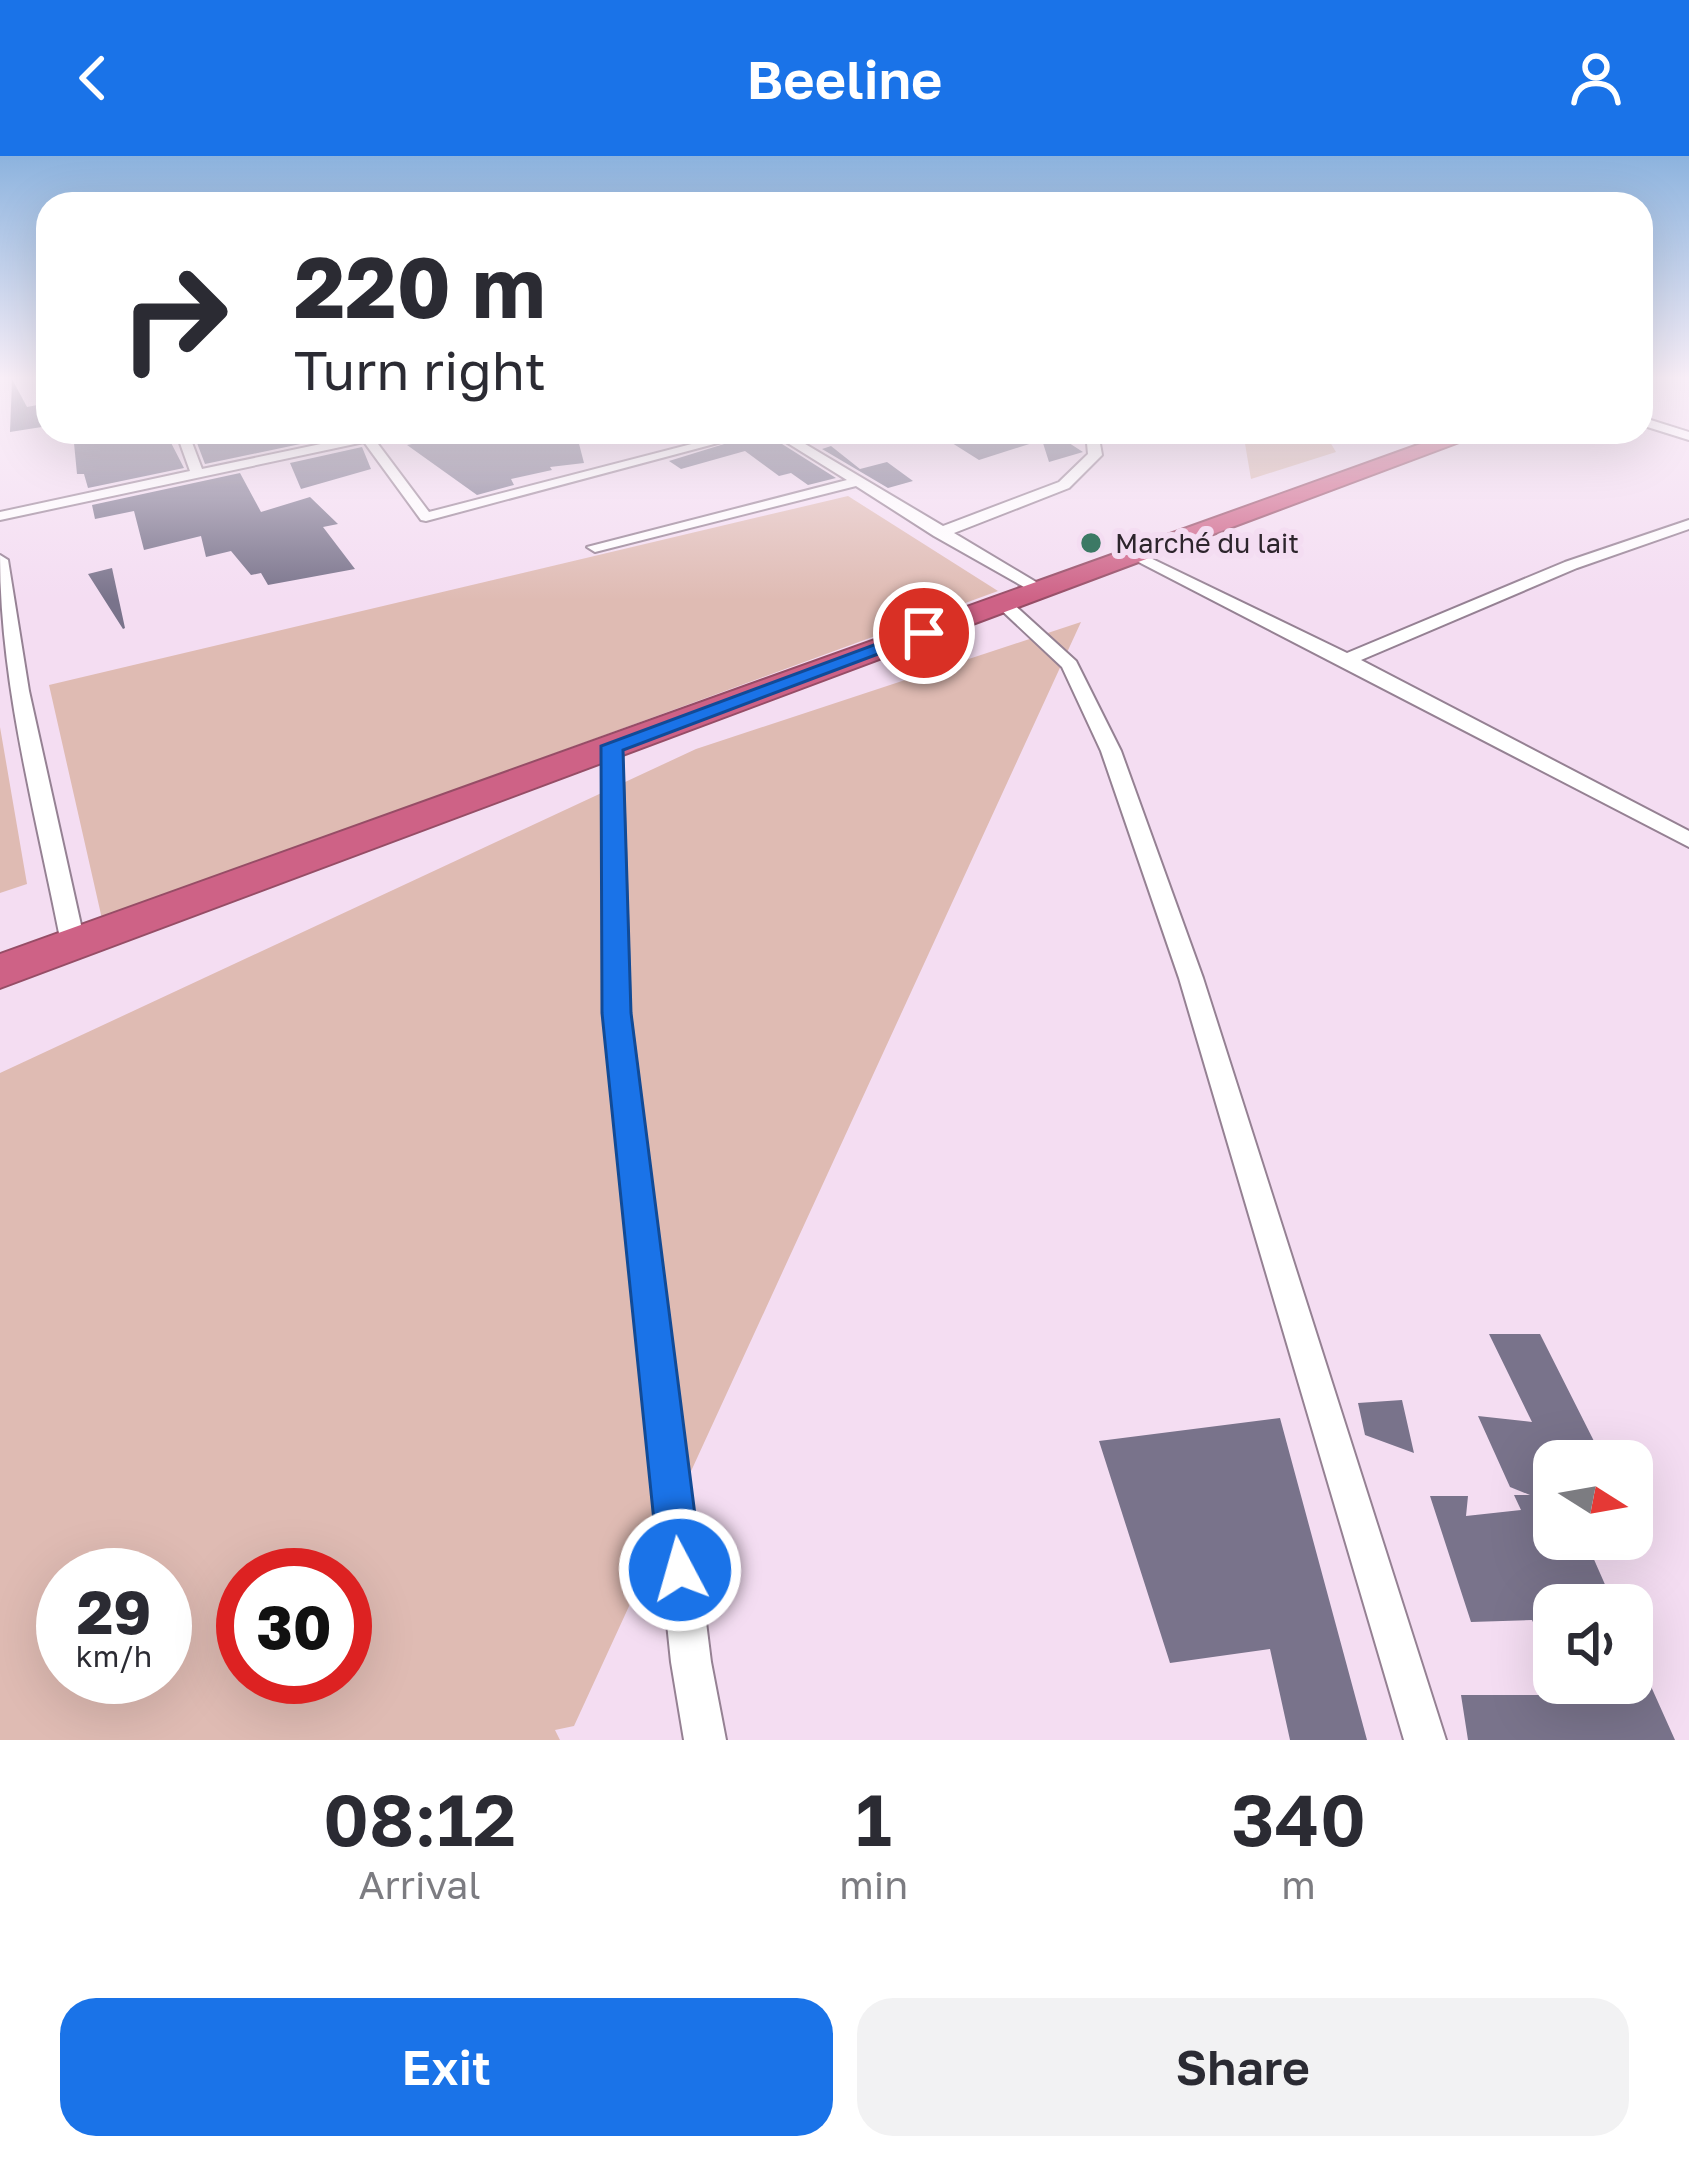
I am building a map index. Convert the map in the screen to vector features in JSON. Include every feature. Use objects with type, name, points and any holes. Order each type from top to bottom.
[{"type":"highway","points":[[0,971],[1421,452]]},
{"type":"street","points":[[189,452],[197,473]]},
{"type":"street","points":[[0,516],[290,452]]},
{"type":"street","points":[[378,452],[426,517],[676,452]]},
{"type":"street","points":[[808,452],[1040,591]]},
{"type":"street","points":[[939,532],[1064,485],[1095,452]]},
{"type":"street","points":[[595,547],[857,482]]},
{"type":"street","points":[[1347,660],[1571,565],[1681,528],[1689,545]]},
{"type":"street","points":[[1137,557],[1347,660],[1689,841]]},
{"type":"street","points":[[0,560],[20,691],[73,943]]},
{"type":"street","points":[[1004,604],[1070,665],[1111,752],[1198,1000],[1425,1740]]},
{"type":"street","points":[[612,746],[617,1013],[691,1662],[705,1740]]},
{"type":"shaded area","points":[[1246,452],[1336,452],[1251,479]]},
{"type":"shaded area","points":[[848,496],[998,591],[102,919],[49,685]]},
{"type":"shaded area","points":[[1081,622],[574,1726],[555,1730],[560,1740],[0,1740],[0,1073],[696,749]]},
{"type":"shaded area","points":[[0,727],[27,884],[0,893]]},
{"type":"building","points":[[75,452],[176,452],[184,468],[88,488],[84,474],[77,474]]},
{"type":"building","points":[[200,452],[263,452],[205,464]]},
{"type":"building","points":[[364,452],[371,469],[301,489],[290,463]]},
{"type":"building","points":[[417,452],[581,452],[584,463],[550,467],[552,470],[511,479],[514,485],[477,495]]},
{"type":"building","points":[[698,452],[742,452],[681,469],[669,461]]},
{"type":"building","points":[[746,452],[795,452],[836,478],[808,485],[791,473],[779,476]]},
{"type":"building","points":[[827,452],[838,452],[860,469],[887,462],[913,481],[888,488]]},
{"type":"building","points":[[966,452],[1004,452],[979,460]]},
{"type":"building","points":[[1046,452],[1083,452],[1049,462]]},
{"type":"building","points":[[240,473],[261,512],[310,497],[338,524],[323,527],[355,569],[268,585],[261,573],[251,575],[231,551],[206,557],[201,536],[144,550],[134,511],[95,519],[92,505]]},
{"type":"building","points":[[112,568],[125,628],[123,629],[88,574]]},
{"type":"building","points":[[1489,1334],[1540,1334],[1593,1440],[1533,1440],[1533,1560],[1594,1560],[1605,1584],[1533,1584],[1533,1622],[1471,1622],[1430,1496],[1468,1496],[1466,1516],[1521,1510],[1514,1495],[1530,1495],[1510,1487],[1478,1416],[1532,1422]]},
{"type":"building","points":[[1402,1400],[1414,1453],[1365,1435],[1358,1403]]},
{"type":"building","points":[[1280,1418],[1367,1740],[1290,1740],[1270,1649],[1170,1663],[1099,1441]]},
{"type":"building","points":[[1653,1691],[1675,1740],[1468,1740],[1461,1695],[1533,1695],[1533,1704],[1653,1704]]},
{"type":"place","name":"Marché du lait","points":[[1091,543]]},
{"type":"route","points":[[680,1570],[617,1013],[612,746],[924,633]]}]
